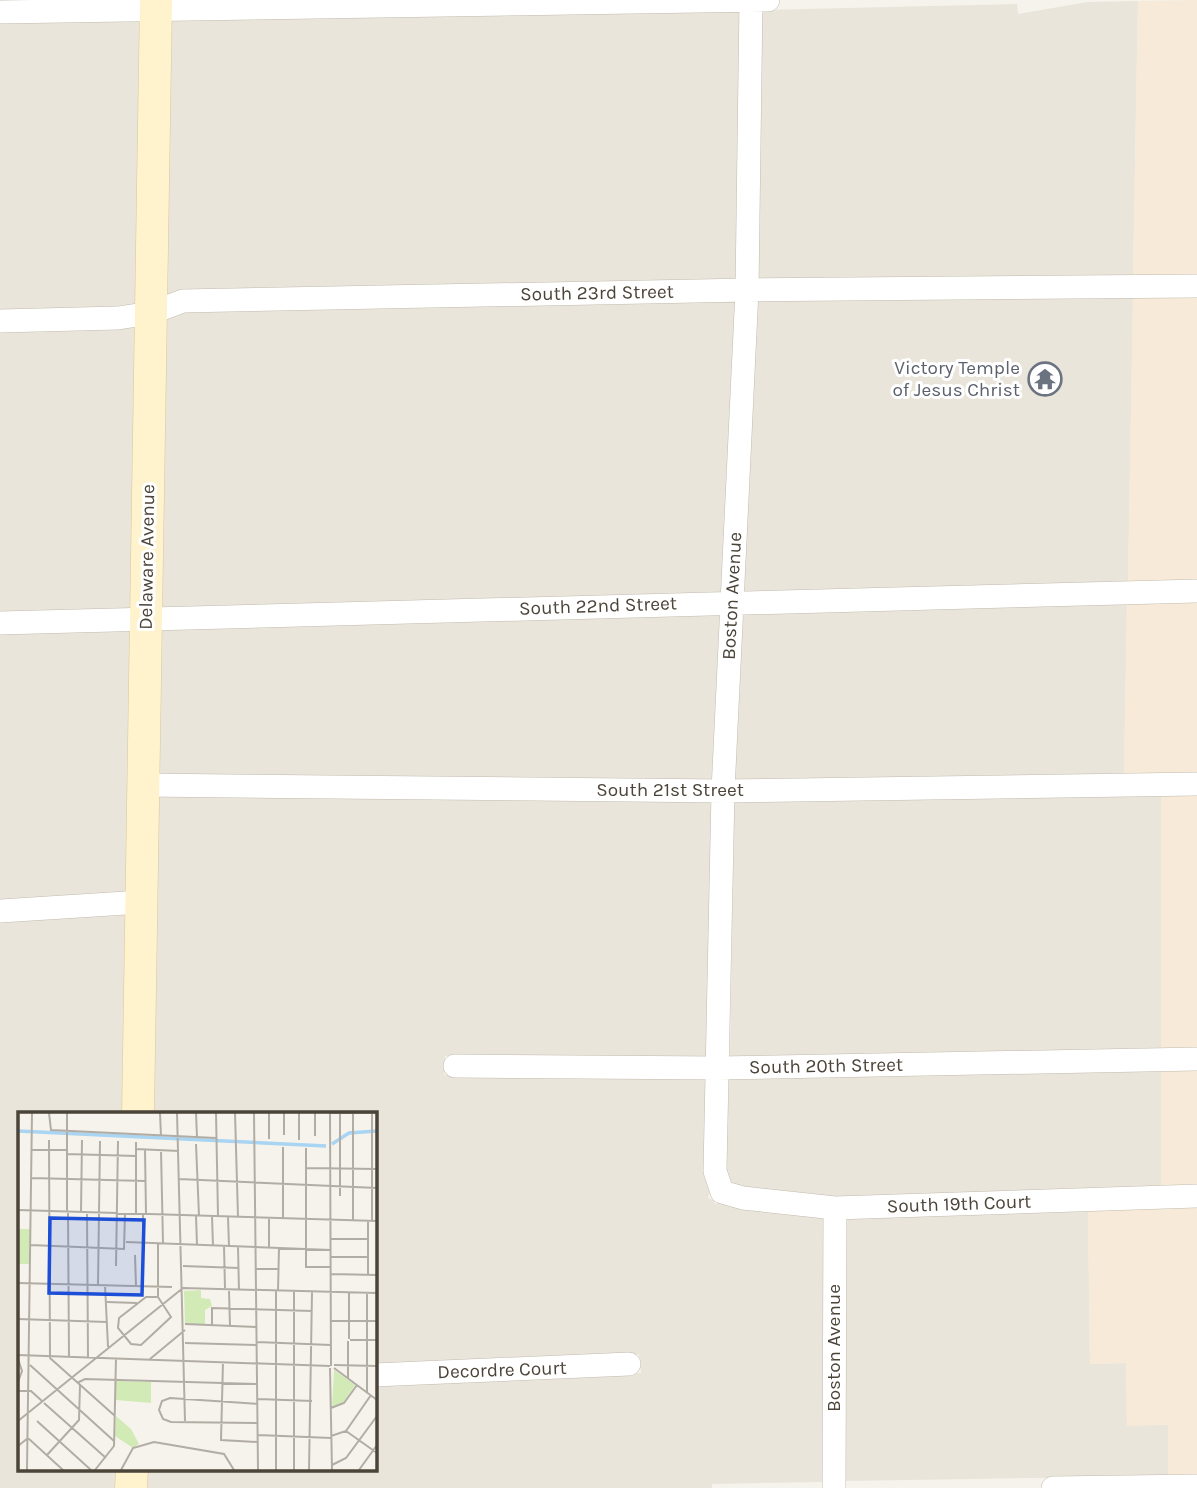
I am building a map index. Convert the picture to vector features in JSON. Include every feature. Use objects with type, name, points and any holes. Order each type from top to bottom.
[{"type":"street","name":"Boston Avenue","points":[[722,1192],[715,1171],[723,791],[747,290],[751,0]]},
{"type":"street","points":[[0,12],[156,4],[768,0]]},
{"type":"street","name":"Delaware Avenue","points":[[138,1112],[156,4]]},
{"type":"street","name":"South 23rd Street","points":[[0,321],[118,318],[151,313],[183,300],[747,290],[1197,286]]},
{"type":"street","name":"South 22nd Street","points":[[0,623],[1197,591]]},
{"type":"street","name":"South 21st Street","points":[[143,785],[723,791],[1197,784]]},
{"type":"street","points":[[0,911],[142,902]]},
{"type":"street","name":"South 20th Street","points":[[455,1066],[718,1068],[1197,1059]]},
{"type":"street","name":"South 19th Court","points":[[722,1192],[743,1198],[835,1208],[1197,1196]]},
{"type":"street","name":"Boston Avenue","points":[[834,1488],[835,1208]]},
{"type":"street","name":"Decordre Court","points":[[376,1375],[629,1364]]},
{"type":"street","points":[[131,1488],[132,1470]]},
{"type":"street","points":[[1053,1488],[1197,1486]]},
{"type":"shaded area","points":[[1197,0],[1197,276],[1133,277],[1138,1]]},
{"type":"shaded area","points":[[1138,1],[1133,277],[758,280],[762,10],[1017,4],[1018,14],[1088,2]]},
{"type":"shaded area","points":[[740,10],[736,280],[162,298],[166,18]]},
{"type":"shaded area","points":[[144,18],[140,304],[117,308],[0,311],[0,21]]},
{"type":"shaded area","points":[[1197,296],[1197,581],[1128,583],[1133,297]]},
{"type":"shaded area","points":[[1133,297],[1128,583],[744,592],[757,300]]},
{"type":"shaded area","points":[[735,300],[721,593],[157,608],[162,319],[185,310]]},
{"type":"shaded area","points":[[140,325],[135,609],[0,613],[0,331]]},
{"type":"shaded area","points":[[1197,601],[1197,774],[1124,775],[1127,603]]},
{"type":"shaded area","points":[[1127,603],[1124,775],[735,781],[743,612]]},
{"type":"shaded area","points":[[720,612],[712,781],[154,775],[157,628]]},
{"type":"shaded area","points":[[135,629],[131,893],[0,901],[0,633]]},
{"type":"shaded area","points":[[1161,794],[1161,1050],[730,1058],[734,801]]},
{"type":"shaded area","points":[[1197,794],[1197,1049],[1161,1050],[1161,795]]},
{"type":"shaded area","points":[[154,795],[712,801],[707,1058],[445,1056],[444,1075],[707,1078],[708,1198],[715,1204],[722,1202],[824,1217],[823,1482],[712,1484],[712,1488],[143,1488],[143,1470],[376,1470],[376,1385],[641,1373],[639,1354],[376,1365],[376,1112],[149,1112]]},
{"type":"shaded area","points":[[131,912],[127,1112],[18,1112],[18,1470],[121,1470],[120,1488],[0,1488],[0,921]]},
{"type":"shaded area","points":[[1161,1069],[1161,1187],[836,1199],[746,1189],[731,1184],[726,1170],[729,1078]]},
{"type":"shaded area","points":[[1161,1069],[1197,1069],[1197,1186],[1161,1187]]},
{"type":"shaded area","points":[[1197,1205],[1197,1476],[1168,1476],[1168,1425],[1127,1426],[1126,1363],[1090,1364],[1088,1209]]},
{"type":"shaded area","points":[[1088,1209],[1090,1364],[1126,1363],[1127,1425],[1169,1425],[1168,1476],[845,1481],[846,1218]]},
{"type":"place","name":"Victory Temple of Jesus Christ","points":[[1045,379]]}]
